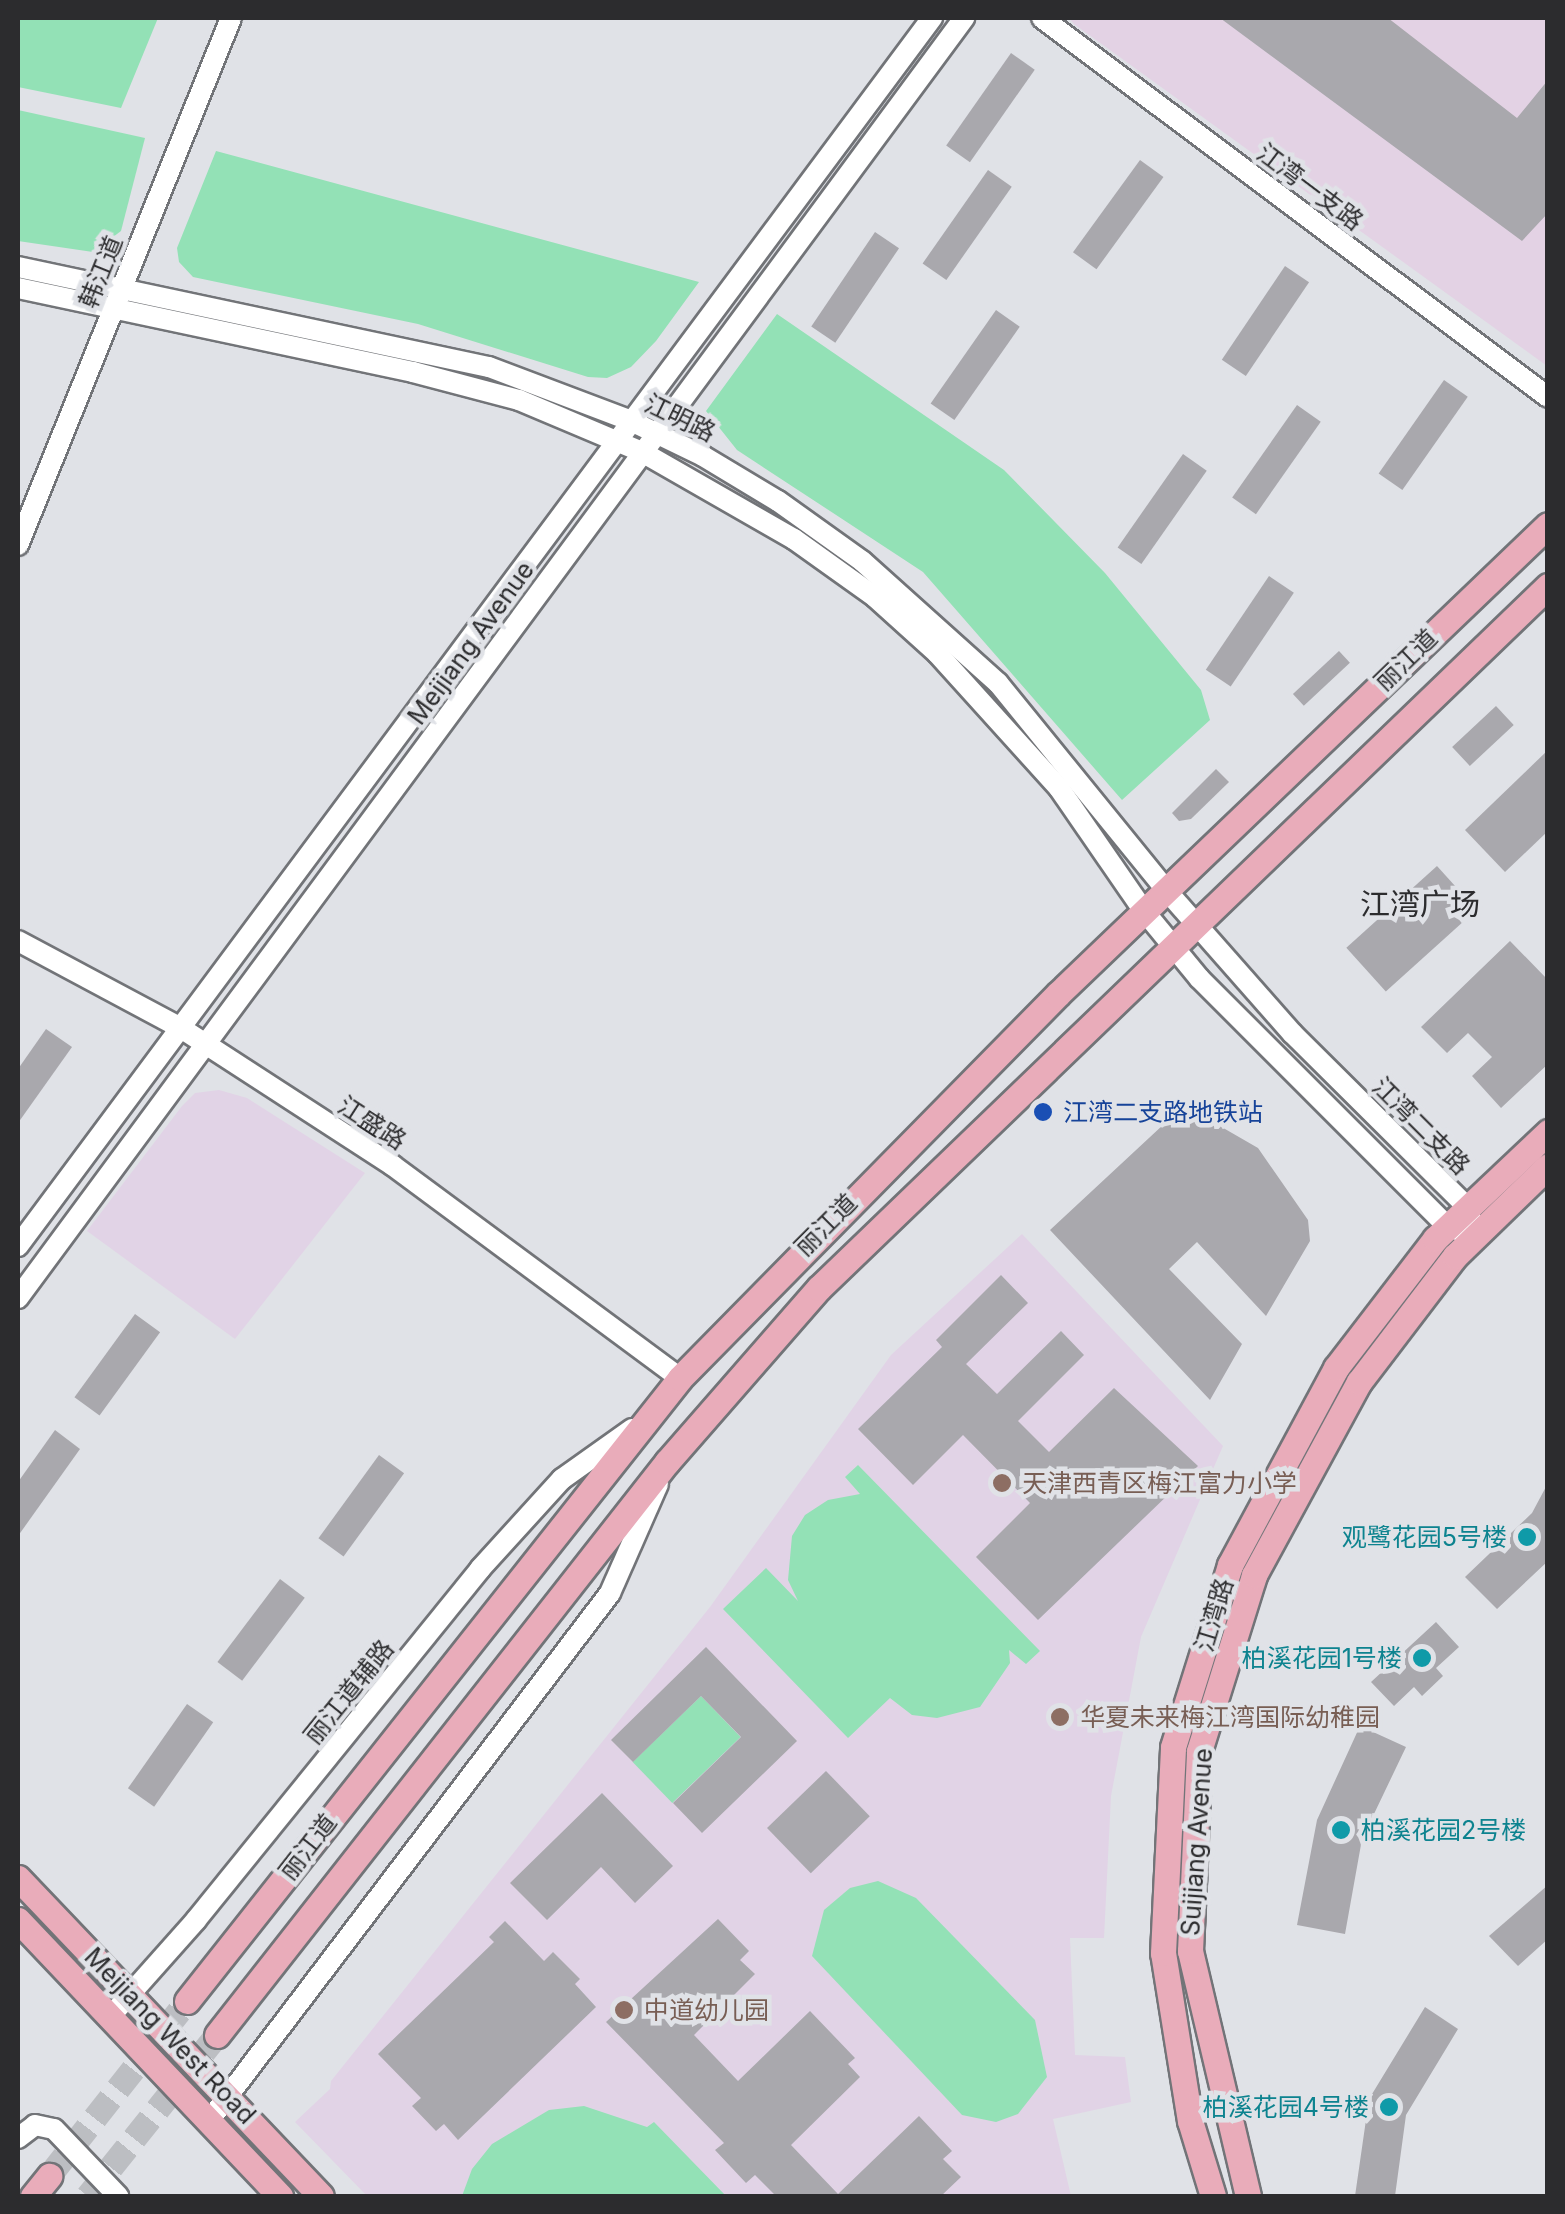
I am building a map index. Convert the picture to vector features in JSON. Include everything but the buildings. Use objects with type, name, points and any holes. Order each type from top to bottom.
[{"type":"main road","name":"丽江道","points":[[187,2001],[680,1378],[791,1260],[1144,910],[1548,524]]},
{"type":"main road","name":"丽江道","points":[[217,2034],[667,1462],[820,1288],[1548,586]]},
{"type":"main road","name":"江湾路","points":[[1213,2196],[1190,2122],[1163,1953],[1173,1747],[1230,1564],[1336,1368],[1448,1227],[1548,1132]]},
{"type":"main road","name":"Suijiang Avenue","points":[[1248,2196],[1190,1951],[1200,1752],[1254,1574],[1358,1382],[1454,1256],[1548,1166]]},
{"type":"main road","name":"Meijiang West Road","points":[[18,1878],[321,2196]]},
{"type":"main road","name":"Meijiang West Road","points":[[18,1920],[280,2196]]},
{"type":"street","name":"韩江道","points":[[18,545],[230,18]]},
{"type":"street","name":"Meijiang Avenue","points":[[18,1246],[629,420],[932,18]]},
{"type":"street","name":"Meijiang Avenue","points":[[18,1298],[964,18]]},
{"type":"street","name":"江湾一支路","points":[[1042,18],[1548,396]]},
{"type":"street","name":"江明路","points":[[18,267],[117,299],[519,400],[642,452],[794,539],[875,597],[937,653],[1059,788],[1144,910]]},
{"type":"street","name":"江明路","points":[[18,288],[117,299],[489,367],[656,433],[778,501],[862,561],[931,618],[998,683],[1166,890]]},
{"type":"street","name":"江湾二支路","points":[[1166,890],[1292,1034],[1468,1208],[1476,1236]]},
{"type":"street","name":"江湾二支路","points":[[1144,910],[1173,947],[1448,1227],[1476,1236]]},
{"type":"street","name":"江盛路","points":[[18,941],[181,1028],[392,1166],[680,1378]]},
{"type":"street","name":"丽江道辅路","points":[[110,2017],[480,1568],[562,1479],[646,1419]]},
{"type":"street","points":[[209,2122],[610,1593],[667,1462]]},
{"type":"street","points":[[18,2138],[35,2125],[54,2129],[118,2196]]},
{"type":"shaded area","points":[[1069,18],[1547,18],[1547,366],[1074,24]]},
{"type":"shaded area","points":[[219,1090],[247,1098],[365,1173],[235,1339],[87,1231],[182,1106],[195,1093]]},
{"type":"shaded area","points":[[1022,1234],[1223,1446],[1141,1637],[1111,1796],[1104,1938],[1070,1938],[1075,2055],[1125,2057],[1131,2102],[1053,2119],[1071,2196],[367,2196],[295,2122],[330,2089],[331,2081],[710,1607],[891,1355]]},
{"type":"green space","points":[[18,18],[158,18],[121,108],[18,87]]},
{"type":"green space","points":[[18,110],[145,138],[121,231],[93,252],[18,241]]},
{"type":"green space","points":[[216,151],[699,282],[656,341],[631,367],[607,378],[588,377],[418,324],[193,277],[179,262],[177,248]]},
{"type":"green space","points":[[777,314],[1004,470],[1105,573],[1201,690],[1210,720],[1122,800],[923,572],[737,450],[706,411]]},
{"type":"green space","points":[[858,1465],[1040,1651],[1026,1664],[1009,1650],[1010,1663],[980,1707],[937,1718],[912,1715],[890,1698],[848,1738],[723,1609],[766,1568],[798,1601],[788,1580],[792,1536],[805,1515],[828,1500],[860,1494],[845,1477]]},
{"type":"green space","points":[[701,1696],[741,1737],[672,1803],[633,1762]]},
{"type":"green space","points":[[878,1881],[916,1898],[1035,2020],[1047,2077],[1018,2114],[996,2122],[962,2115],[812,1956],[824,1910],[850,1888]]},
{"type":"green space","points":[[584,2106],[647,2127],[654,2122],[726,2196],[462,2196],[472,2169],[492,2144],[549,2110]]},
{"type":"tunnel","points":[[49,2176],[187,2001]]},
{"type":"tunnel","points":[[88,2196],[217,2035]]},
{"type":"place","name":"江湾二支路地铁站","points":[[1043,1112]]},
{"type":"place","name":"天津西青区梅江富力小学","points":[[1002,1483]]},
{"type":"place","name":"观鹭花园5号楼","points":[[1527,1537]]},
{"type":"place","name":"柏溪花园1号楼","points":[[1422,1658]]},
{"type":"place","name":"华夏未来梅江湾国际幼稚园","points":[[1060,1717]]},
{"type":"place","name":"柏溪花园2号楼","points":[[1341,1830]]},
{"type":"place","name":"中道幼儿园","points":[[624,2010]]},
{"type":"place","name":"柏溪花园4号楼","points":[[1389,2107]]},
{"type":"district","name":"江湾广场","points":[[1420,904]]}]
